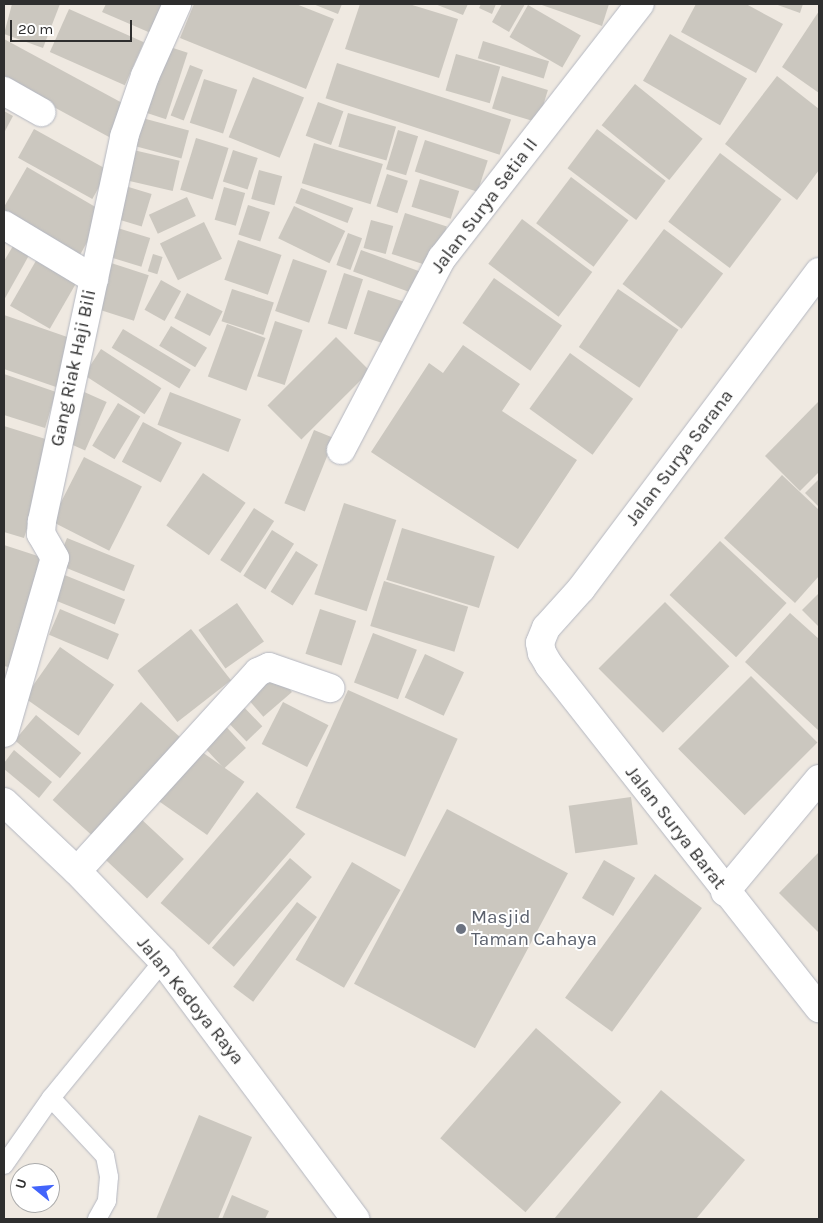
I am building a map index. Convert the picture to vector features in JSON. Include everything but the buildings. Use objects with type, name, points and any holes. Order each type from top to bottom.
[{"type":"street","name":"Gang Riak Haji Bili","points":[[4,733],[55,558],[41,534],[42,521],[124,137],[145,76],[177,4]]},
{"type":"street","name":"Jalan Surya Setia II","points":[[341,450],[442,258],[640,4]]},
{"type":"street","points":[[4,92],[41,112]]},
{"type":"street","points":[[4,225],[94,279]]},
{"type":"street","name":"Jalan Surya Sarana","points":[[540,643],[546,628],[581,589],[819,272]]},
{"type":"street","name":"Jalan Surya Barat","points":[[540,643],[542,653],[549,666],[725,892],[819,1008]]},
{"type":"street","points":[[77,871],[258,672],[269,667],[330,688]]},
{"type":"street","points":[[725,892],[819,779]]},
{"type":"street","name":"Jalan Kedoya Raya","points":[[4,802],[77,871],[163,961],[355,1219]]},
{"type":"lane","points":[[4,1165],[51,1098],[163,961]]},
{"type":"lane","points":[[51,1098],[105,1156],[109,1177],[107,1201],[97,1219]]},
{"type":"place","name":"Masjid Taman Cahaya","points":[[461,929]]}]
